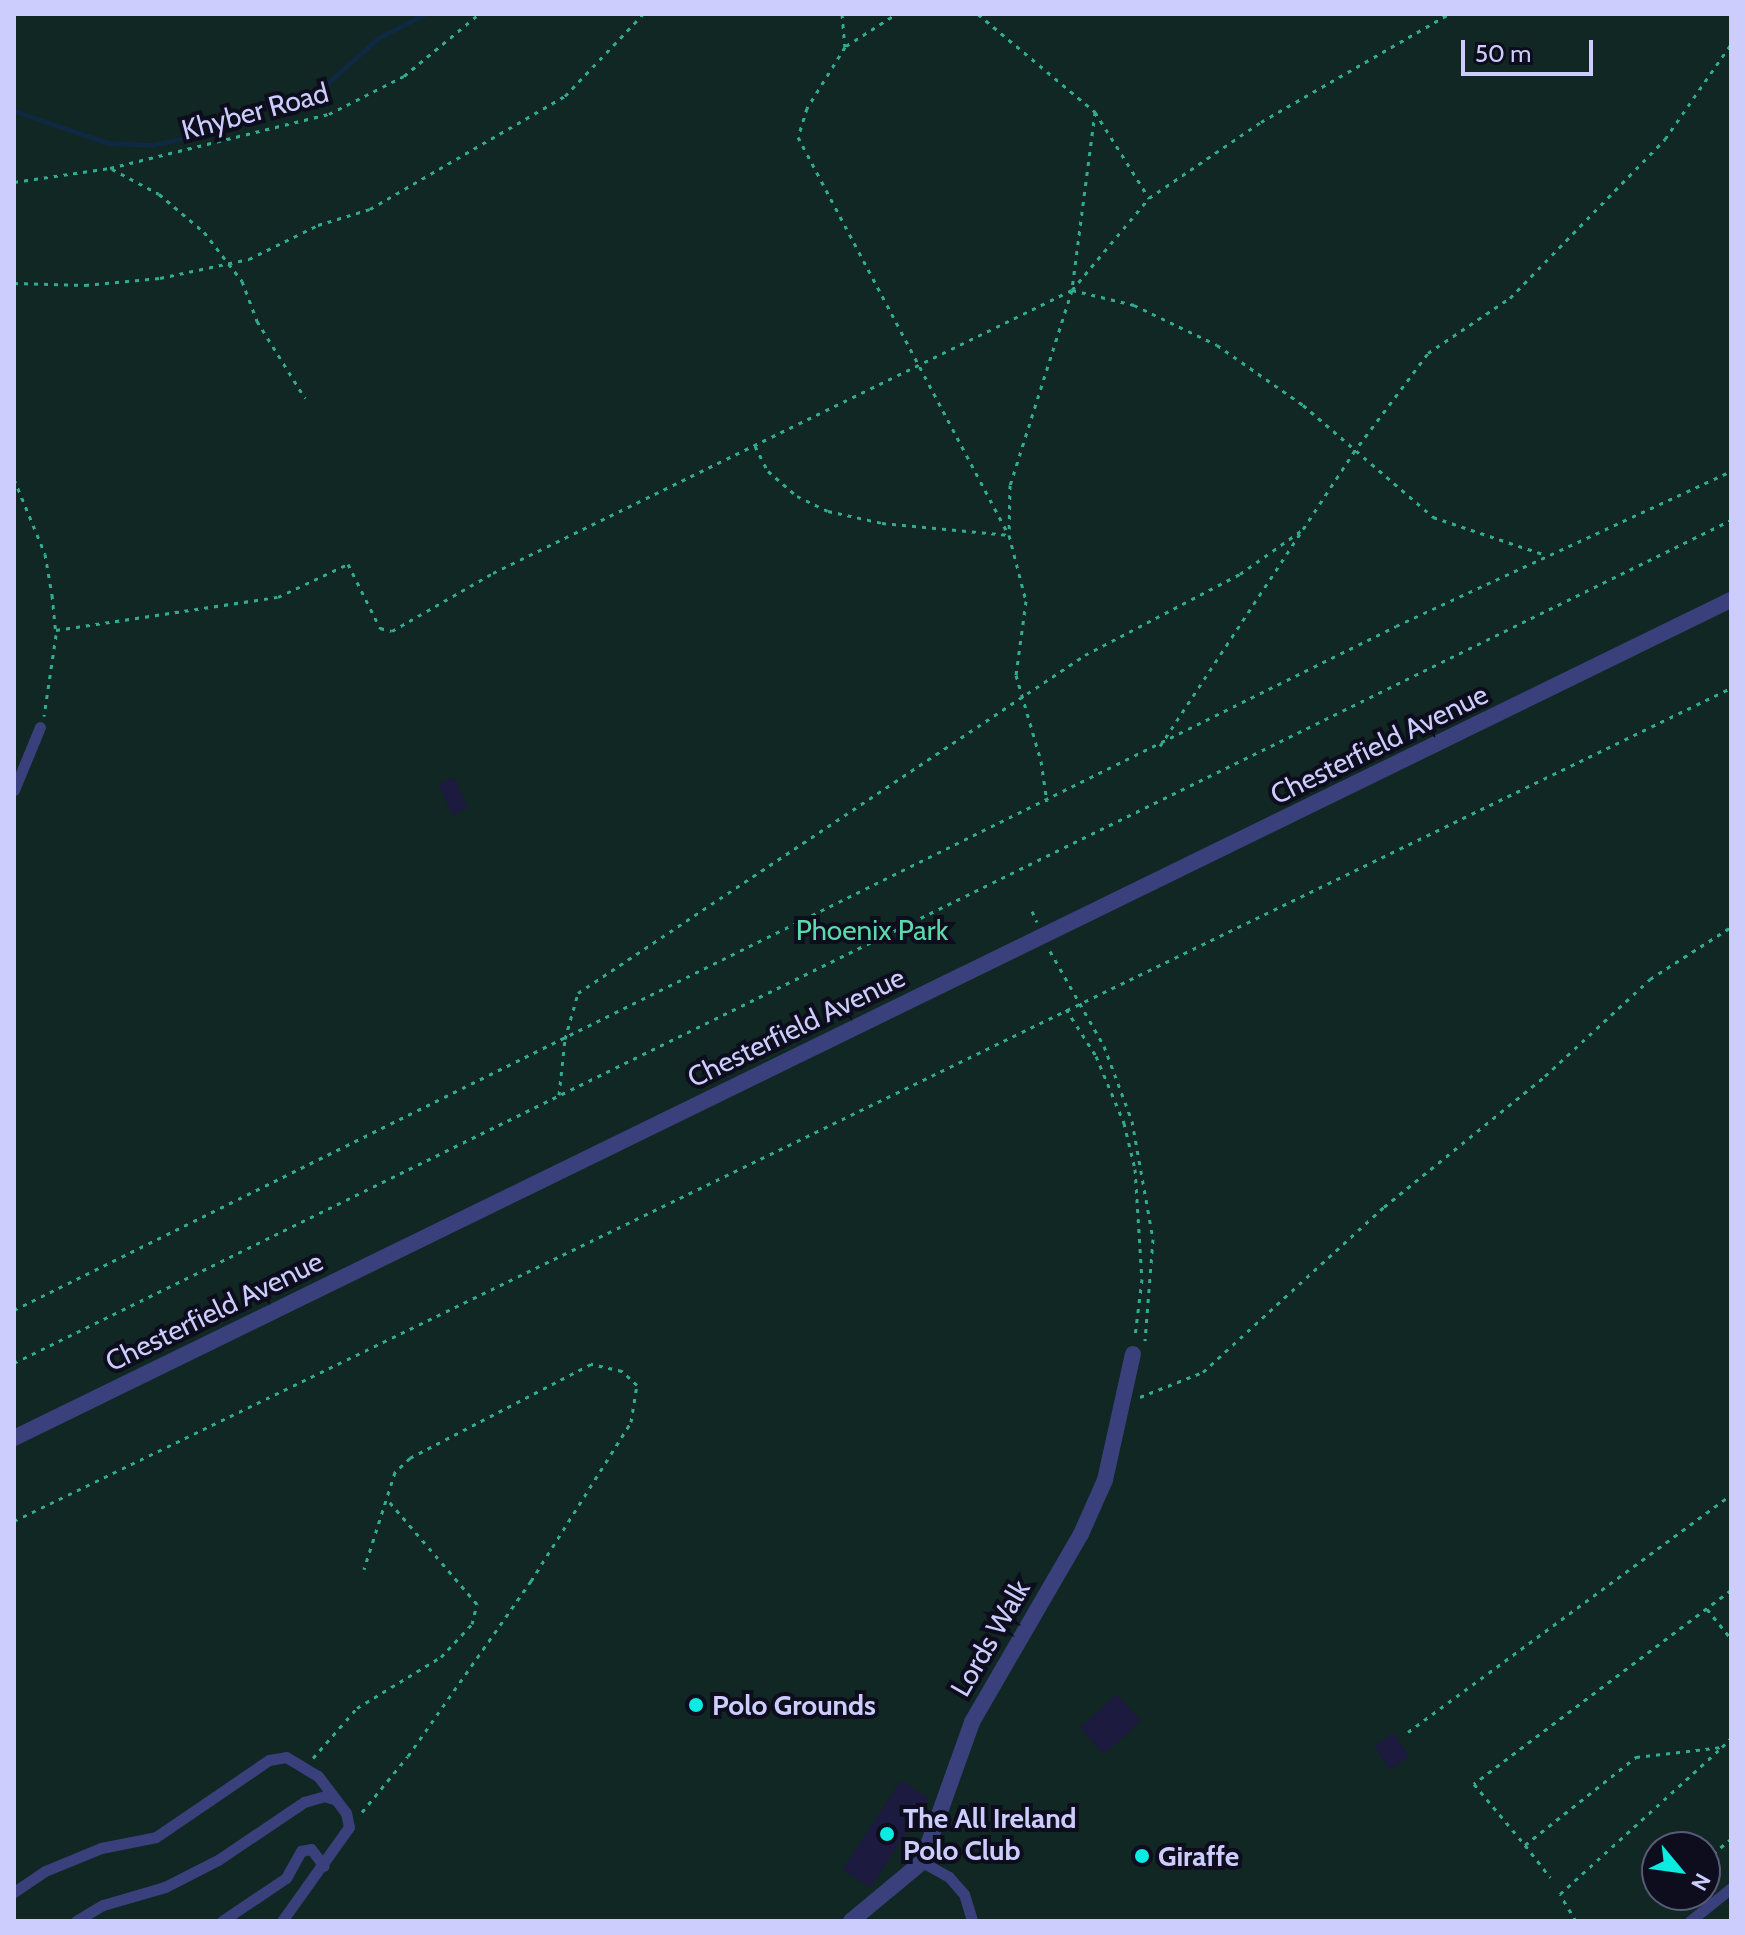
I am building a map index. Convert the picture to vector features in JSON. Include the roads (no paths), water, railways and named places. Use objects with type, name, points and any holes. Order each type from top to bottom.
[{"type":"street","name":"Chesterfield Avenue","points":[[14,1438],[1731,600]]},
{"type":"street","name":"Lords Walk","points":[[922,1862],[972,1722],[1094,1506],[1116,1438],[1139,1348]]},
{"type":"street","points":[[851,1921],[922,1862]]},
{"type":"lane","points":[[14,790],[40,727]]},
{"type":"lane","points":[[14,1892],[45,1871],[101,1848],[156,1837],[269,1760],[286,1757],[306,1767],[336,1800],[349,1827],[282,1921]]},
{"type":"lane","points":[[76,1921],[103,1905],[165,1887],[218,1860],[304,1802],[325,1796],[336,1800]]},
{"type":"lane","points":[[222,1921],[286,1878],[301,1851],[311,1849],[324,1866]]},
{"type":"lane","points":[[922,1862],[949,1877],[964,1894],[972,1921]]},
{"type":"lane","points":[[1690,1921],[1731,1888]]},
{"type":"waterway","points":[[14,111],[108,143],[151,145],[189,137],[243,114],[313,96],[378,38],[425,14]]},
{"type":"place","name":"Polo Grounds","points":[[696,1705]]},
{"type":"place","name":"The All Ireland Polo Club","points":[[887,1834]]},
{"type":"place","name":"Giraffe","points":[[1142,1856]]},
{"type":"park label","name":"Phoenix Park","points":[[872,930]]}]
